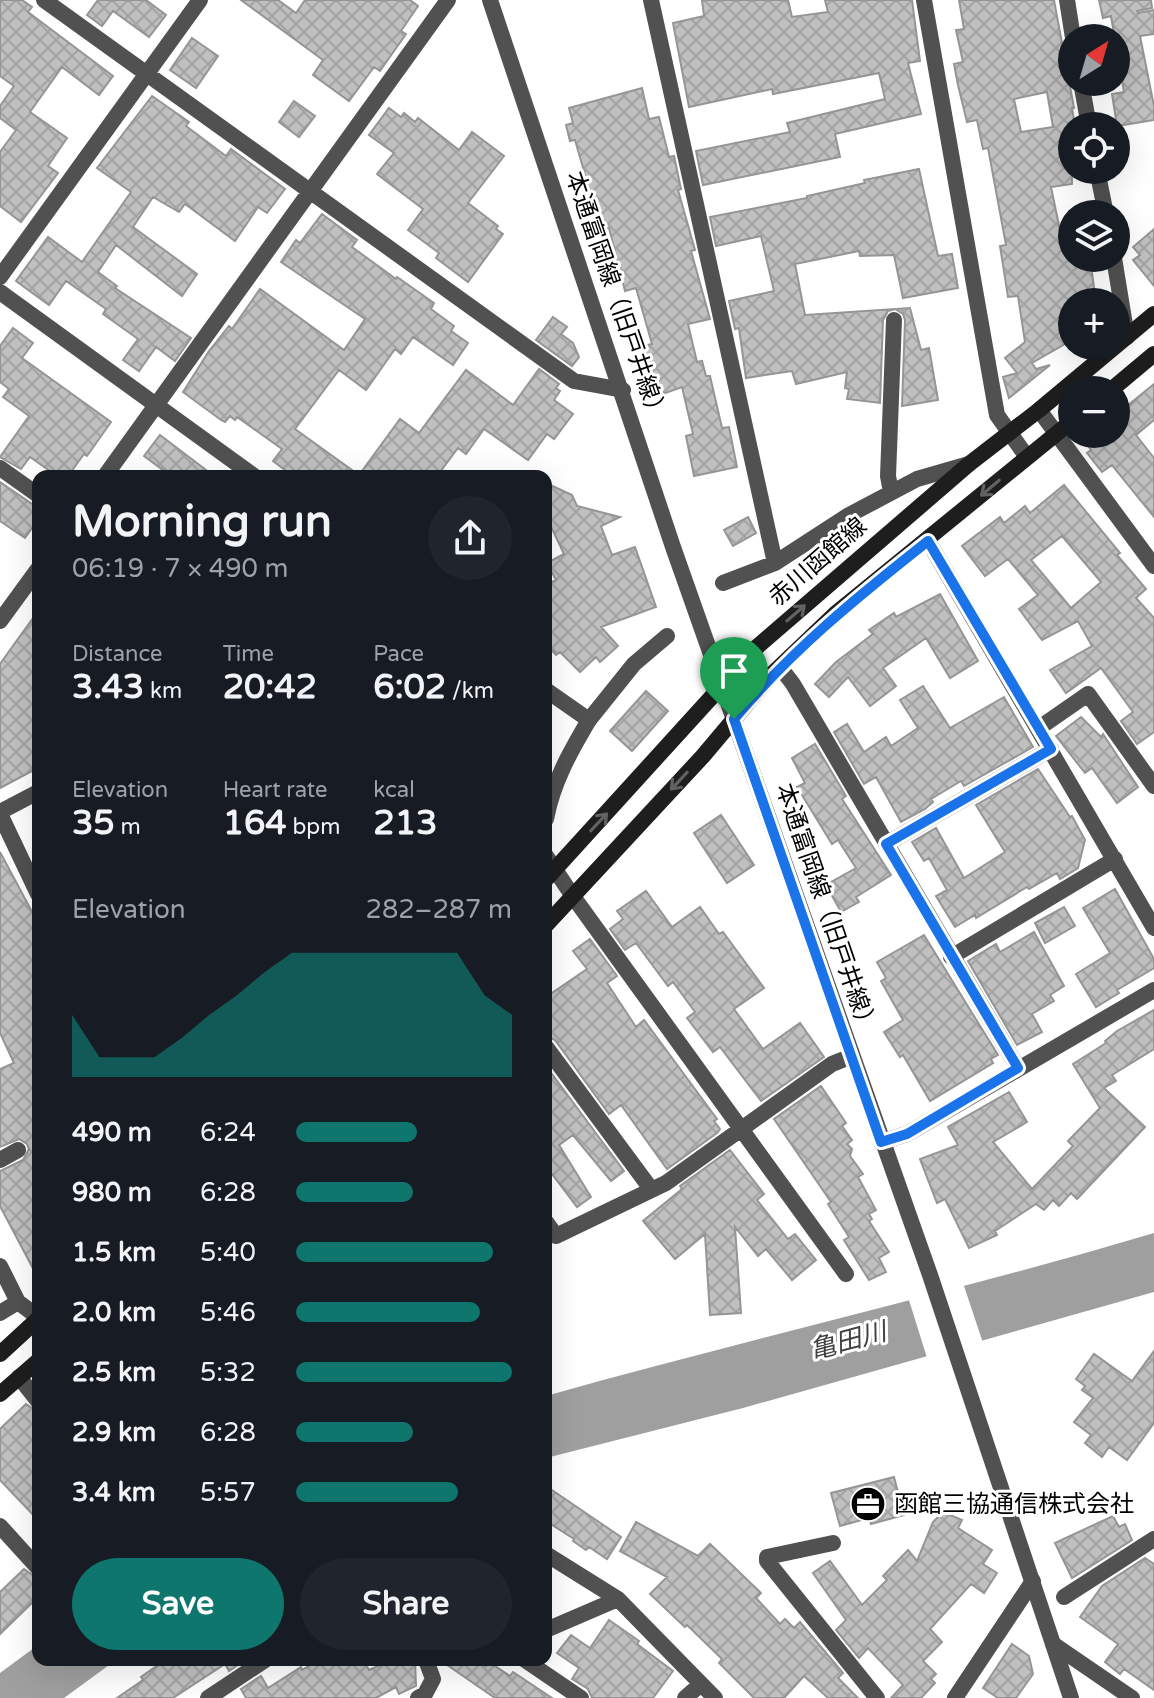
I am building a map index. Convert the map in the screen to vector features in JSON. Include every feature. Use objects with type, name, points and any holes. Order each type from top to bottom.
[{"type":"main road","name":"赤川函館線","points":[[1130,334],[1154,314]]},
{"type":"main road","points":[[1128,376],[1154,354]]},
{"type":"main road","name":"赤川函館線","points":[[552,865],[689,724],[758,646],[969,464],[1099,360]]},
{"type":"main road","points":[[552,918],[780,667],[835,614],[928,541],[1057,432]]},
{"type":"main road","points":[[0,1354],[32,1324]]},
{"type":"main road","points":[[0,1394],[32,1366]]},
{"type":"street","points":[[44,0],[574,381],[623,390]]},
{"type":"street","points":[[0,277],[200,0]]},
{"type":"street","points":[[109,470],[448,0]]},
{"type":"street","name":"本通富岡線（旧戸井線）","points":[[490,0],[721,685],[930,1275],[1071,1698]]},
{"type":"street","points":[[651,0],[775,563]]},
{"type":"street","points":[[924,0],[997,415],[1027,457]]},
{"type":"street","points":[[1067,0],[1071,24]]},
{"type":"street","points":[[0,292],[246,470]]},
{"type":"street","points":[[891,492],[888,476],[894,320]]},
{"type":"street","points":[[1039,410],[1154,566]]},
{"type":"street","points":[[723,583],[775,563],[849,515],[917,479],[969,464]]},
{"type":"street","points":[[0,468],[32,491]]},
{"type":"street","points":[[928,541],[1154,928]]},
{"type":"street","points":[[0,621],[32,577]]},
{"type":"street","points":[[552,792],[568,754],[589,720],[634,664],[667,636]]},
{"type":"street","points":[[780,667],[793,684],[1018,1068]]},
{"type":"street","points":[[552,694],[589,720]]},
{"type":"street","points":[[1039,728],[1088,694],[1154,786]]},
{"type":"street","points":[[886,844],[1051,749]]},
{"type":"street","points":[[32,795],[0,813],[32,866]]},
{"type":"street","points":[[951,957],[1115,859]]},
{"type":"street","points":[[552,872],[846,1274]]},
{"type":"street","points":[[881,1142],[907,1134],[1154,990]]},
{"type":"street","points":[[552,1055],[651,1189]]},
{"type":"street","points":[[552,1230],[556,1236],[666,1183],[832,1064],[852,1056]]},
{"type":"street","points":[[0,1160],[18,1150]]},
{"type":"street","points":[[0,1266],[18,1302],[32,1313]]},
{"type":"street","points":[[0,1313],[18,1302]]},
{"type":"street","points":[[19,1377],[32,1393]]},
{"type":"street","points":[[0,1526],[32,1561]]},
{"type":"street","points":[[1064,1597],[1154,1539]]},
{"type":"street","points":[[833,1543],[767,1557],[767,1561],[877,1698]]},
{"type":"street","points":[[552,1558],[618,1599],[715,1698]]},
{"type":"street","points":[[955,1698],[1033,1581]]},
{"type":"street","points":[[552,1627],[618,1599]]},
{"type":"street","points":[[1053,1644],[1132,1698]]},
{"type":"street","points":[[208,1698],[256,1666]]},
{"type":"street","points":[[418,1698],[425,1694],[433,1679],[428,1666]]},
{"type":"street","points":[[534,1666],[581,1698]]},
{"type":"street","points":[[685,1698],[701,1684]]},
{"type":"water","name":"亀田川","points":[[1154,1233],[1154,1292],[743,1408],[552,1456],[552,1394],[1003,1276]]},
{"type":"water","points":[[32,1649],[32,1666],[108,1666],[64,1698],[0,1698],[0,1673]]},
{"type":"pier","points":[[963,1283],[984,1346],[928,1361],[908,1297]]},
{"type":"building","points":[[0,0],[22,0],[32,7],[28,12],[113,76],[99,95],[62,67],[30,112],[67,138],[48,166],[58,173],[21,222],[0,206],[0,152],[16,130],[0,118],[0,106],[14,86],[0,76]]},
{"type":"building","points":[[98,0],[146,0],[166,15],[149,37],[113,11],[102,26],[87,15]]},
{"type":"building","points":[[241,0],[278,0],[296,13],[305,0],[410,0],[418,6],[401,31],[406,34],[380,71],[374,67],[349,101],[313,75],[323,60]]},
{"type":"building","points":[[702,0],[788,0],[792,17],[828,12],[825,0],[912,0],[920,61],[908,63],[921,114],[835,134],[840,157],[703,185],[696,151],[790,132],[787,123],[885,99],[879,73],[773,94],[772,89],[689,107],[673,23],[704,16]]},
{"type":"building","points":[[959,0],[1054,0],[1058,24],[1058,96],[1072,96],[1074,108],[1073,112],[1058,112],[1058,184],[1072,184],[1051,187],[1058,221],[1058,272],[1092,272],[1094,288],[1058,288],[1058,348],[1032,363],[1036,369],[1050,365],[1009,398],[1003,377],[1017,373],[1005,358],[1025,342],[1018,296],[1008,297],[1000,246],[1006,245],[988,148],[983,149],[977,120],[967,122],[958,85],[954,64],[963,62],[956,30],[964,29]],"holes":[[[1047,92],[1053,127],[1021,132],[1014,99]]]},
{"type":"building","points":[[1099,0],[1151,0],[1152,8],[1137,11],[1154,10],[1154,34],[1140,36],[1154,120],[1130,124],[1130,112],[1115,112],[1112,96],[1130,96],[1130,24],[1112,24],[1111,16],[1103,18]]},
{"type":"building","points":[[192,38],[218,56],[196,88],[170,70]]},
{"type":"building","points":[[642,88],[649,119],[659,117],[669,157],[674,156],[681,189],[678,190],[695,250],[691,251],[710,319],[688,324],[697,362],[702,361],[706,376],[710,376],[722,428],[729,427],[737,467],[694,476],[686,436],[693,434],[682,387],[657,396],[642,346],[652,344],[636,288],[625,291],[609,228],[601,230],[575,140],[570,141],[566,125],[573,123],[569,108]]},
{"type":"building","points":[[152,96],[189,122],[186,126],[226,156],[231,149],[285,189],[267,213],[258,207],[235,241],[185,204],[179,212],[153,197],[133,227],[197,274],[182,296],[116,245],[98,272],[117,286],[115,288],[191,338],[175,361],[156,347],[139,371],[123,360],[138,339],[103,314],[106,309],[66,281],[49,305],[16,281],[48,237],[82,262],[131,192],[97,168]]},
{"type":"building","points":[[294,101],[315,116],[299,137],[279,122]]},
{"type":"building","points":[[389,108],[401,117],[404,113],[415,122],[418,118],[459,150],[472,132],[504,156],[468,203],[498,226],[496,229],[503,234],[468,282],[436,258],[439,253],[408,230],[423,209],[377,174],[394,153],[369,135]]},
{"type":"building","points":[[919,169],[938,256],[952,254],[958,288],[903,298],[894,255],[860,256],[859,251],[795,264],[805,315],[895,309],[888,311],[883,320],[880,403],[847,399],[847,372],[796,384],[792,371],[746,378],[739,328],[735,329],[729,301],[774,291],[761,236],[716,246],[710,217],[807,198],[865,183],[864,180]]},
{"type":"building","points":[[322,214],[357,240],[352,247],[434,303],[431,309],[454,326],[451,331],[468,343],[453,365],[413,337],[401,354],[395,349],[366,390],[339,370],[295,429],[352,470],[285,470],[273,461],[282,449],[237,417],[235,420],[230,416],[225,422],[221,420],[183,392],[209,351],[229,326],[232,329],[260,289],[344,350],[365,319],[281,262],[296,240],[300,243]]},
{"type":"building","points":[[1154,229],[1154,286],[1133,260],[1140,255],[1133,247]]},
{"type":"building","points":[[910,308],[921,350],[929,348],[938,400],[902,406],[905,320],[903,314],[895,309]]},
{"type":"building","points":[[553,317],[567,327],[561,334],[573,343],[579,357],[572,366],[536,340]]},
{"type":"building","points":[[13,328],[33,343],[22,358],[111,422],[87,456],[84,454],[72,470],[48,470],[30,457],[21,469],[0,457],[29,416],[3,397],[9,389],[0,382],[0,346]]},
{"type":"building","points":[[539,369],[559,384],[556,388],[560,391],[554,400],[573,414],[554,439],[547,434],[528,460],[484,429],[466,454],[458,448],[442,470],[363,470],[400,419],[419,433],[466,370],[513,405]]},
{"type":"building","points":[[1154,384],[1154,420],[1136,435],[1154,458],[1154,517],[1112,465],[1102,472],[1087,453],[1090,448],[1130,448],[1130,404]]},
{"type":"building","points":[[160,435],[206,470],[163,470],[144,456]]},
{"type":"building","points":[[0,482],[32,504],[32,528],[25,538],[0,521]]},
{"type":"building","points":[[1064,485],[1146,589],[1136,598],[1154,618],[1154,732],[1137,744],[1121,721],[1133,712],[1101,668],[1066,693],[1050,670],[1092,646],[1078,621],[1042,640],[1019,609],[1038,595],[1008,559],[985,576],[962,546],[1000,517],[1004,523],[1025,506],[1030,513]],"holes":[[[1062,536],[1101,582],[1071,608],[1031,560]]]},
{"type":"building","points":[[552,486],[572,495],[577,506],[620,517],[601,526],[612,555],[635,547],[656,607],[601,627],[618,646],[600,662],[596,657],[580,672],[560,652],[556,655],[552,651],[552,582],[556,580],[552,572],[552,560],[564,554],[552,529]]},
{"type":"building","points":[[748,517],[756,533],[733,546],[724,530]]},
{"type":"building","points":[[940,594],[978,661],[950,678],[926,638],[883,668],[896,686],[870,706],[848,677],[829,697],[815,684],[836,662],[873,634],[869,630],[894,613],[896,617]]},
{"type":"building","points":[[32,619],[32,771],[0,788],[0,664]]},
{"type":"building","points":[[923,686],[950,728],[1004,697],[1033,747],[964,786],[961,781],[931,799],[933,802],[925,809],[901,822],[876,777],[864,784],[834,732],[847,724],[864,752],[886,737],[891,746],[918,728],[900,700]]},
{"type":"building","points":[[646,691],[668,711],[632,751],[610,731]]},
{"type":"building","points":[[1081,717],[1101,737],[1103,734],[1138,787],[1117,803],[1092,768],[1085,773],[1056,736]]},
{"type":"building","points":[[815,744],[846,796],[842,799],[891,875],[856,897],[859,902],[841,912],[826,885],[856,868],[838,840],[832,844],[797,787],[805,783],[792,758]]},
{"type":"building","points":[[1038,769],[1072,816],[1085,840],[1078,868],[1060,879],[1057,873],[1029,889],[1027,887],[955,927],[936,896],[947,890],[929,858],[924,861],[912,842],[936,828],[964,878],[1005,852],[976,805]]},
{"type":"building","points":[[721,815],[754,865],[727,883],[694,833]]},
{"type":"building","points":[[0,852],[32,912],[32,1267],[0,1206],[0,1171],[23,1160],[29,1149],[19,1139],[0,1147],[0,1069],[14,1063],[0,1033]]},
{"type":"building","points":[[1115,889],[1154,959],[1154,968],[1096,1007],[1076,974],[1110,953],[1083,908]]},
{"type":"building","points":[[646,891],[672,927],[700,907],[719,934],[723,932],[764,988],[734,1009],[763,1049],[800,1023],[824,1057],[761,1101],[720,1047],[713,1052],[687,1018],[695,1012],[673,982],[668,986],[636,943],[625,950],[610,929],[623,919],[617,911]]},
{"type":"building","points":[[1064,907],[1075,926],[1045,943],[1035,923]]},
{"type":"building","points":[[1034,932],[1064,986],[1050,995],[1054,1001],[1032,1014],[1042,1032],[1017,1045],[968,961],[996,944],[1000,952]]},
{"type":"building","points":[[924,935],[998,1055],[991,1059],[993,1063],[930,1101],[903,1055],[900,1057],[884,1032],[903,1020],[881,981],[886,978],[877,962]]},
{"type":"building","points":[[590,939],[617,976],[607,983],[636,1027],[644,1020],[717,1119],[714,1121],[720,1129],[717,1133],[667,1169],[621,1105],[609,1114],[552,1039],[552,993],[587,969],[573,951]]},
{"type":"building","points":[[1154,1010],[1154,1049],[1112,1075],[1116,1081],[1104,1088],[1145,1127],[1077,1199],[1071,1193],[1059,1206],[1053,1200],[1044,1210],[1036,1204],[995,1231],[997,1235],[969,1248],[945,1199],[937,1203],[920,1159],[958,1145],[948,1127],[1009,1092],[1027,1122],[993,1142],[1032,1189],[1073,1146],[1068,1141],[1100,1108],[1073,1064],[1106,1043],[1117,1031]]},
{"type":"building","points":[[552,1074],[624,1171],[611,1181],[573,1135],[559,1145],[591,1197],[577,1207],[552,1174]]},
{"type":"building","points":[[821,1086],[846,1123],[842,1126],[852,1140],[847,1144],[852,1149],[850,1156],[863,1174],[858,1177],[876,1210],[869,1214],[872,1219],[869,1221],[889,1252],[879,1258],[886,1272],[869,1280],[844,1240],[849,1237],[828,1204],[831,1202],[774,1119]]},
{"type":"building","points":[[730,1150],[764,1194],[757,1200],[788,1239],[795,1234],[816,1260],[792,1280],[766,1249],[758,1256],[735,1227],[741,1313],[710,1315],[705,1234],[675,1259],[643,1221],[682,1189],[680,1186]]},
{"type":"building","points":[[1154,1351],[1154,1423],[1127,1460],[1109,1447],[1102,1457],[1085,1443],[1091,1435],[1074,1422],[1093,1398],[1082,1390],[1085,1386],[1076,1379],[1094,1354],[1132,1381]]},
{"type":"building","points":[[26,1404],[32,1408],[32,1514],[0,1480],[0,1429]]},
{"type":"building","name":"函館三協通信株式会社","points":[[894,1477],[904,1515],[871,1524],[869,1518],[840,1526],[831,1493]]},
{"type":"building","points":[[552,1490],[621,1537],[607,1559],[589,1547],[586,1550],[552,1525]]},
{"type":"building","points":[[943,1512],[962,1520],[958,1528],[992,1550],[983,1564],[997,1573],[984,1593],[971,1584],[930,1629],[942,1642],[923,1661],[936,1674],[931,1679],[935,1683],[921,1698],[891,1698],[903,1685],[868,1648],[859,1658],[836,1630],[846,1620],[813,1573],[830,1561],[862,1605],[887,1580],[883,1576],[908,1550],[917,1561],[933,1522]]},
{"type":"building","points":[[1113,1516],[1119,1527],[1125,1524],[1132,1540],[1072,1578],[1055,1543]]},
{"type":"building","points":[[636,1522],[698,1556],[710,1544],[761,1593],[756,1598],[780,1624],[785,1619],[794,1628],[800,1622],[843,1673],[838,1678],[858,1698],[828,1698],[804,1676],[784,1698],[754,1698],[719,1663],[722,1659],[650,1594],[667,1577],[620,1551]]},
{"type":"building","points":[[1145,1558],[1154,1564],[1154,1690],[1124,1669],[1120,1674],[1105,1662],[1118,1644],[1080,1617],[1102,1586]]},
{"type":"building","points":[[24,1569],[32,1575],[32,1603],[0,1634],[0,1592]]},
{"type":"building","points":[[609,1620],[673,1671],[653,1698],[592,1698],[588,1689],[572,1679],[579,1668],[557,1653],[571,1635],[590,1648]]},
{"type":"building","points":[[1012,1644],[1029,1656],[1033,1674],[1016,1698],[998,1698],[983,1688]]},
{"type":"building","points":[[157,1666],[222,1666],[173,1698],[117,1698],[143,1680],[141,1677]]},
{"type":"building","points":[[309,1666],[367,1666],[369,1670],[378,1666],[415,1666],[416,1686],[399,1694],[396,1687],[376,1698],[246,1698],[241,1689],[261,1676],[268,1688],[301,1667],[302,1670]]},
{"type":"building","points":[[449,1666],[495,1666],[510,1676],[513,1672],[552,1698],[495,1698]]},
{"type":"place","name":"函館三協通信株式会社","points":[[868,1504]]},
{"type":"route","points":[[928,541],[1051,749],[886,844],[1018,1068],[907,1134],[881,1142],[734,719],[772,674],[835,614],[928,541]]}]
